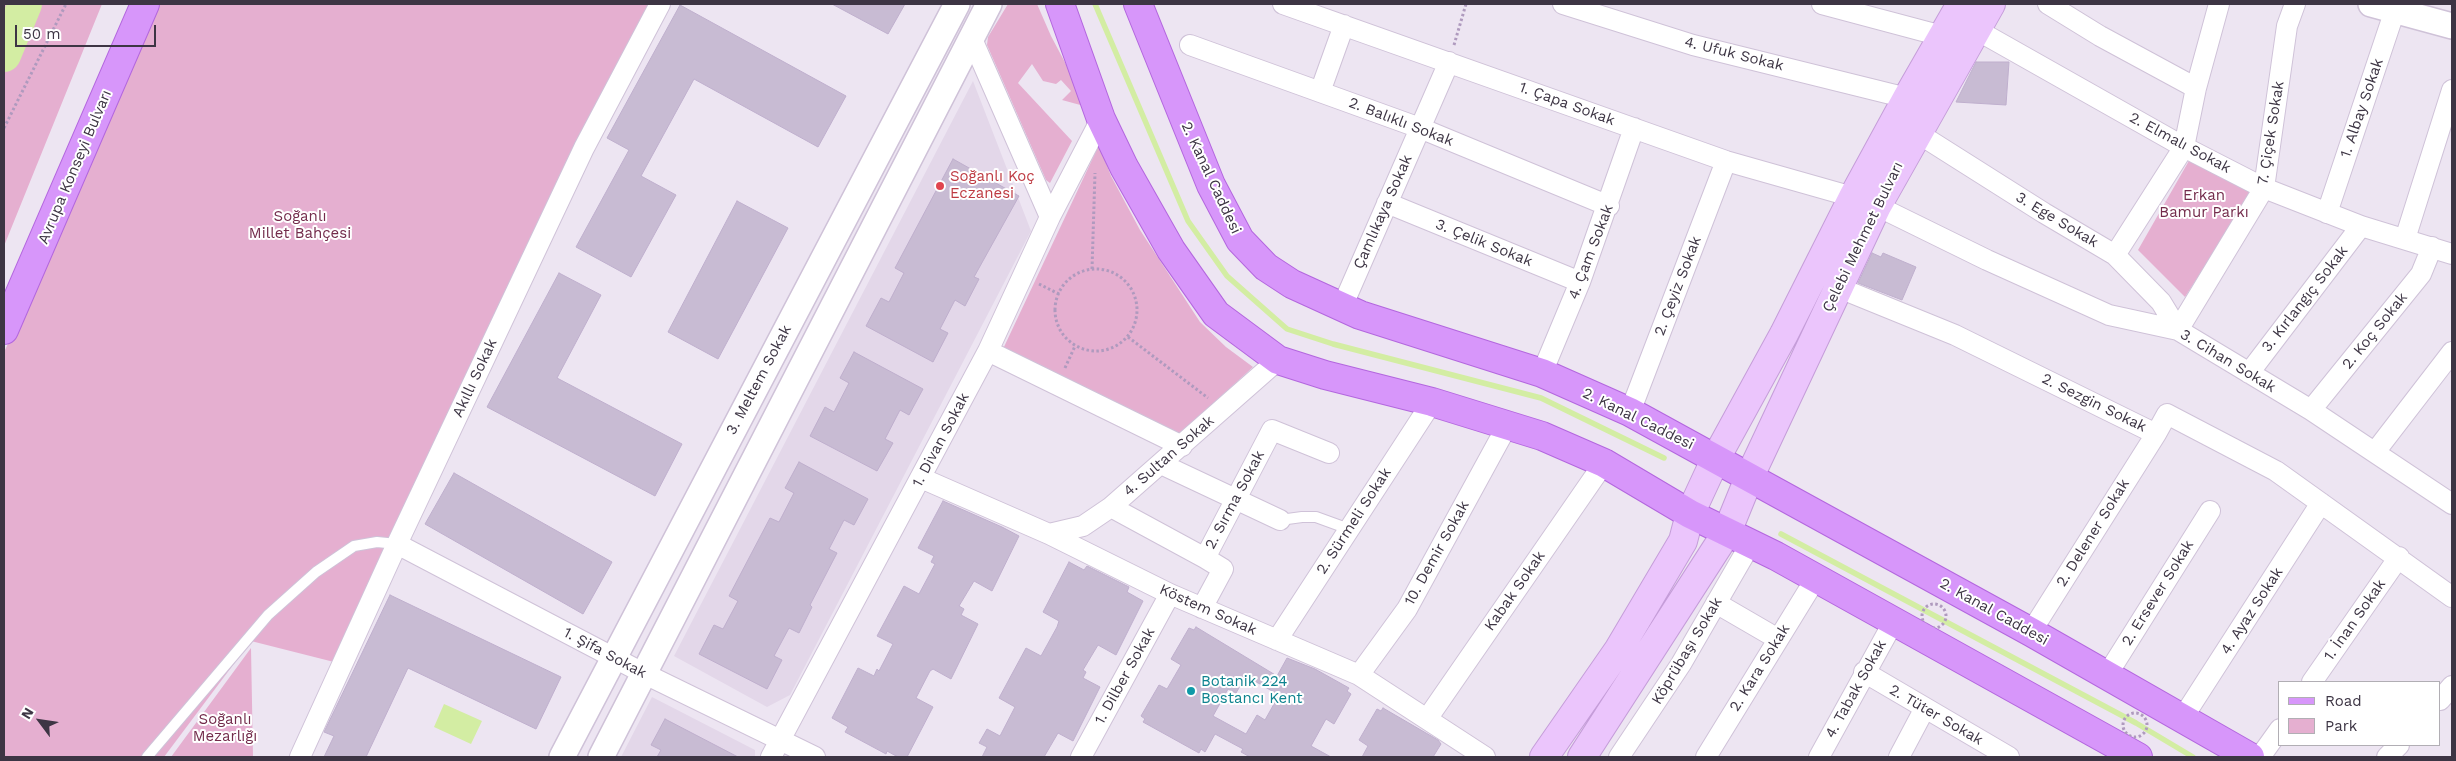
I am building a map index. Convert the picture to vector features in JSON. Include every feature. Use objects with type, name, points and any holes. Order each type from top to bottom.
[{"type":"main road","points":[[61,198],[101,68],[126,4]]},
{"type":"main road","name":"Avrupa Konseyi Bulvarı","points":[[4,330],[145,4]]},
{"type":"main road","points":[[1060,4],[1101,119],[1124,167],[1171,250],[1216,314],[1278,360],[1325,375],[1432,402],[1542,436],[1604,463],[1690,514],[1739,537],[1894,621],[2137,747]]},
{"type":"main road","name":"2. Kanal Caddesi","points":[[1138,4],[1207,176],[1240,240],[1266,267],[1292,284],[1342,307],[1542,374],[1630,412],[2031,632],[2250,757]]},
{"type":"main road","name":"Çelebi Mehmet Bulvarı","points":[[1582,757],[1739,537],[1749,478],[1837,287],[1865,201],[1907,98],[1961,4]]},
{"type":"main road","name":"Çelebi Mehmet Bulvarı","points":[[1544,757],[1619,649],[1683,541],[1690,514],[1716,458],[1784,334],[1865,201],[1916,132],[1991,4]]},
{"type":"street","name":"Akıllı Sokak","points":[[300,757],[397,544],[584,148],[660,4]]},
{"type":"street","name":"3. Meltem Sokak","points":[[562,757],[956,4]]},
{"type":"street","points":[[601,757],[989,4]]},
{"type":"street","name":"1. Çapa Sokak","points":[[1283,4],[1726,161],[1865,201]]},
{"type":"street","name":"4. Ufuk Sokak","points":[[1563,4],[1693,45],[1907,98]]},
{"type":"street","points":[[1822,4],[1942,36]]},
{"type":"street","points":[[2048,4],[2100,36],[2196,88]]},
{"type":"street","points":[[2114,255],[2184,147],[2196,88],[2219,4]]},
{"type":"street","name":"7. Çiçek Sokak","points":[[2178,330],[2264,188],[2287,26],[2295,4]]},
{"type":"street","points":[[2371,4],[2396,8],[2452,26]]},
{"type":"street","name":"1. Albay Sokak","points":[[2327,213],[2396,8]]},
{"type":"street","points":[[1320,92],[1344,25]]},
{"type":"street","name":"2. Elmalı Sokak","points":[[1975,29],[2184,147],[2264,188],[2362,226],[2452,254]]},
{"type":"street","points":[[972,39],[1050,217]]},
{"type":"street","name":"2. Balıklı Sokak","points":[[1190,45],[1420,128],[1609,206]]},
{"type":"street","name":"Çamlıkaya Sokak","points":[[1342,307],[1449,62]]},
{"type":"street","points":[[2405,239],[2452,90]]},
{"type":"street","name":"1. Divan Sokak","points":[[776,749],[988,351],[1050,217],[1101,119]]},
{"type":"street","name":"4. Çam Sokak","points":[[1542,374],[1609,206],[1634,128]]},
{"type":"street","name":"3. Ege Sokak","points":[[1916,132],[2114,255],[2161,302],[2178,330]]},
{"type":"street","name":"2. Çeyiz Sokak","points":[[1630,412],[1726,161]]},
{"type":"street","name":"3. Cihan Sokak","points":[[1865,201],[1987,260],[2109,315],[2178,330],[2311,410],[2452,504]]},
{"type":"street","name":"3. Çelik Sokak","points":[[1388,203],[1580,282]]},
{"type":"street","name":"3. Kırlangıç Sokak","points":[[2249,372],[2362,226]]},
{"type":"street","name":"2. Koç Sokak","points":[[2311,410],[2422,274],[2432,248]]},
{"type":"street","name":"2. Sezgin Sokak","points":[[1837,287],[1955,335],[2156,434],[2167,414],[2276,471],[2452,597]]},
{"type":"street","points":[[988,351],[1182,446]]},
{"type":"street","points":[[2375,452],[2452,352]]},
{"type":"street","name":"4. Sultan Sokak","points":[[1049,534],[1083,526],[1112,507],[1278,360]]},
{"type":"street","name":"2. Sürmeli Sokak","points":[[1277,640],[1432,402]]},
{"type":"street","name":"10. Demir Sokak","points":[[1359,674],[1407,609],[1507,426]]},
{"type":"street","name":"2. Sırma Sokak","points":[[1112,507],[1205,558],[1272,430],[1329,453]]},
{"type":"street","name":"2. Delener Sokak","points":[[2031,632],[2156,434]]},
{"type":"street","name":"Kabak Sokak","points":[[1427,719],[1604,463]]},
{"type":"street","points":[[1161,464],[1280,520]]},
{"type":"street","name":"Köstem Sokak","points":[[921,478],[1049,534],[1170,594],[1359,674],[1485,757]]},
{"type":"street","name":"4. Ayaz Sokak","points":[[2182,719],[2321,503]]},
{"type":"street","name":"2. Ersever Sokak","points":[[2107,675],[2210,510]]},
{"type":"street","name":"Köprübaşı Sokak","points":[[1619,757],[1681,664],[1716,603],[1739,537]]},
{"type":"street","name":"1. Şifa Sokak","points":[[397,544],[614,657],[776,749],[815,757]]},
{"type":"street","points":[[1202,608],[1223,569],[1205,558]]},
{"type":"street","name":"1. İnan Sokak","points":[[2313,681],[2399,558]]},
{"type":"street","name":"2. Kara Sokak","points":[[1706,757],[1816,578]]},
{"type":"street","name":"1. Dilber Sokak","points":[[1081,757],[1170,594]]},
{"type":"street","points":[[1716,603],[1778,639]]},
{"type":"street","name":"4. Tabak Sokak","points":[[1819,757],[1864,672],[1894,621]]},
{"type":"street","name":"2. Tüter Sokak","points":[[1864,672],[2007,757]]},
{"type":"street","points":[[2441,699],[2452,686]]},
{"type":"street","points":[[1899,757],[1925,708]]},
{"type":"street","points":[[2260,757],[2278,732]]},
{"type":"street","points":[[2387,757],[2398,746]]},
{"type":"lane","points":[[1280,520],[1297,517],[1316,517],[1349,529]]},
{"type":"lane","points":[[147,757],[268,615],[316,572],[354,546],[377,542],[397,544]]},
{"type":"path","points":[[4,128],[66,4]]},
{"type":"path","points":[[1449,62],[1466,4]]},
{"type":"path","points":[[1092,270],[1095,170]]},
{"type":"path","points":[[1092,270],[1112,272],[1123,279],[1132,289],[1136,301],[1137,314],[1134,326],[1128,337],[1117,346],[1103,351],[1089,351],[1070,342],[1057,324],[1055,310],[1057,296],[1065,284],[1075,274],[1092,270]]},
{"type":"path","points":[[1128,337],[1223,409]]},
{"type":"path","points":[[2136,713],[2144,716],[2147,723],[2137,747],[2125,734],[2122,726],[2124,718],[2136,713]]},
{"type":"shaded area","points":[[973,81],[1031,231],[790,695],[767,707],[674,656]]},
{"type":"shaded area","points":[[652,697],[755,750],[755,757],[621,757]]},
{"type":"shaded area","points":[[444,704],[482,721],[471,744],[434,727]]},
{"type":"green space","points":[[4,4],[102,4],[4,246]]},
{"type":"green space","name":"Soğanlı Millet Bahçesi","points":[[155,4],[658,4],[334,662],[251,641],[164,757],[4,757],[4,352],[20,319]]},
{"type":"green space","points":[[1008,4],[1037,4],[1051,36],[1087,104],[1084,106],[1062,100],[1071,91],[1061,80],[1056,84],[1043,81],[1032,64],[1018,83],[1072,141],[1050,183],[1046,180],[987,45],[988,37]]},
{"type":"green space","points":[[1099,145],[1111,176],[1140,230],[1200,322],[1226,347],[1253,367],[1180,434],[1003,349]]},
{"type":"green space","name":"Erkan Bamur Parkı","points":[[2190,159],[2253,191],[2185,297],[2138,250]]},
{"type":"green space","name":"Soğanlı Mezarlığı","points":[[251,648],[253,757],[171,757]]},
{"type":"building","points":[[832,4],[905,4],[888,34]]},
{"type":"building","points":[[680,5],[846,96],[818,147],[694,79],[641,176],[676,195],[631,277],[576,247],[629,150],[607,138]]},
{"type":"building","points":[[1976,62],[2009,62],[2006,105],[1956,102]]},
{"type":"building","points":[[953,159],[1019,196],[974,277],[979,279],[965,306],[955,300],[940,329],[948,333],[933,362],[866,326],[881,298],[889,302],[904,273],[895,268]]},
{"type":"building","points":[[737,201],[788,228],[718,359],[668,332]]},
{"type":"building","points":[[1872,253],[1881,257],[1883,253],[1916,267],[1902,300],[1858,283]]},
{"type":"building","points":[[559,273],[601,295],[557,378],[682,444],[655,496],[487,407]]},
{"type":"building","points":[[854,352],[923,389],[909,415],[900,410],[885,439],[893,443],[877,471],[810,436],[825,407],[834,412],[849,383],[840,378]]},
{"type":"building","points":[[799,462],[868,499],[854,525],[844,520],[829,549],[837,553],[810,605],[812,607],[799,633],[789,628],[774,656],[782,660],[767,689],[699,654],[714,625],[723,629],[738,601],[729,596],[770,518],[779,522],[794,493],[785,488]]},
{"type":"building","points":[[454,473],[612,562],[583,614],[425,524]]},
{"type":"building","points":[[943,501],[1019,536],[992,591],[974,581],[959,606],[964,609],[961,615],[978,624],[951,679],[933,669],[930,671],[916,698],[933,707],[907,757],[898,757],[887,751],[886,754],[845,732],[848,727],[832,718],[858,668],[874,676],[877,669],[879,671],[893,644],[877,636],[904,586],[919,594],[935,564],[931,562],[934,556],[918,548]]},
{"type":"building","points":[[1069,562],[1084,570],[1087,566],[1129,587],[1127,592],[1143,601],[1116,655],[1098,645],[1083,670],[1086,672],[1083,678],[1100,687],[1073,741],[1058,733],[1044,757],[982,757],[987,747],[979,743],[987,729],[1000,736],[1015,707],[999,698],[1026,648],[1041,656],[1057,627],[1059,621],[1043,612]]},
{"type":"building","points":[[390,595],[561,677],[536,729],[408,668],[366,757],[324,757],[334,736],[324,732]]},
{"type":"building","points":[[1196,627],[1277,676],[1287,658],[1315,669],[1349,688],[1347,691],[1351,694],[1334,724],[1326,719],[1311,746],[1331,757],[1250,757],[1241,752],[1243,749],[1215,734],[1205,752],[1201,749],[1199,753],[1143,722],[1145,719],[1141,716],[1159,685],[1167,689],[1181,665],[1171,659],[1189,628],[1194,630]],"holes":[[[1246,676],[1279,695],[1265,720],[1257,715],[1246,734],[1213,716],[1228,689],[1236,693]]]},
{"type":"building","points":[[1383,708],[1438,740],[1441,744],[1433,757],[1362,757],[1368,746],[1359,740],[1377,709],[1381,711]]},
{"type":"building","points":[[665,719],[738,757],[657,757],[661,750],[651,745]]},
{"type":"waterway","points":[[4,55],[25,4]]},
{"type":"waterway","points":[[1095,4],[1188,221],[1227,276],[1287,329],[1333,344],[1541,398],[1664,458]]},
{"type":"waterway","points":[[1781,534],[2136,723],[2193,757]]},
{"type":"place","name":"Soğanlı Koç Eczanesi","points":[[940,186]]},
{"type":"place","name":"Botanik 224 Bostancı Kent","points":[[1191,691]]}]
